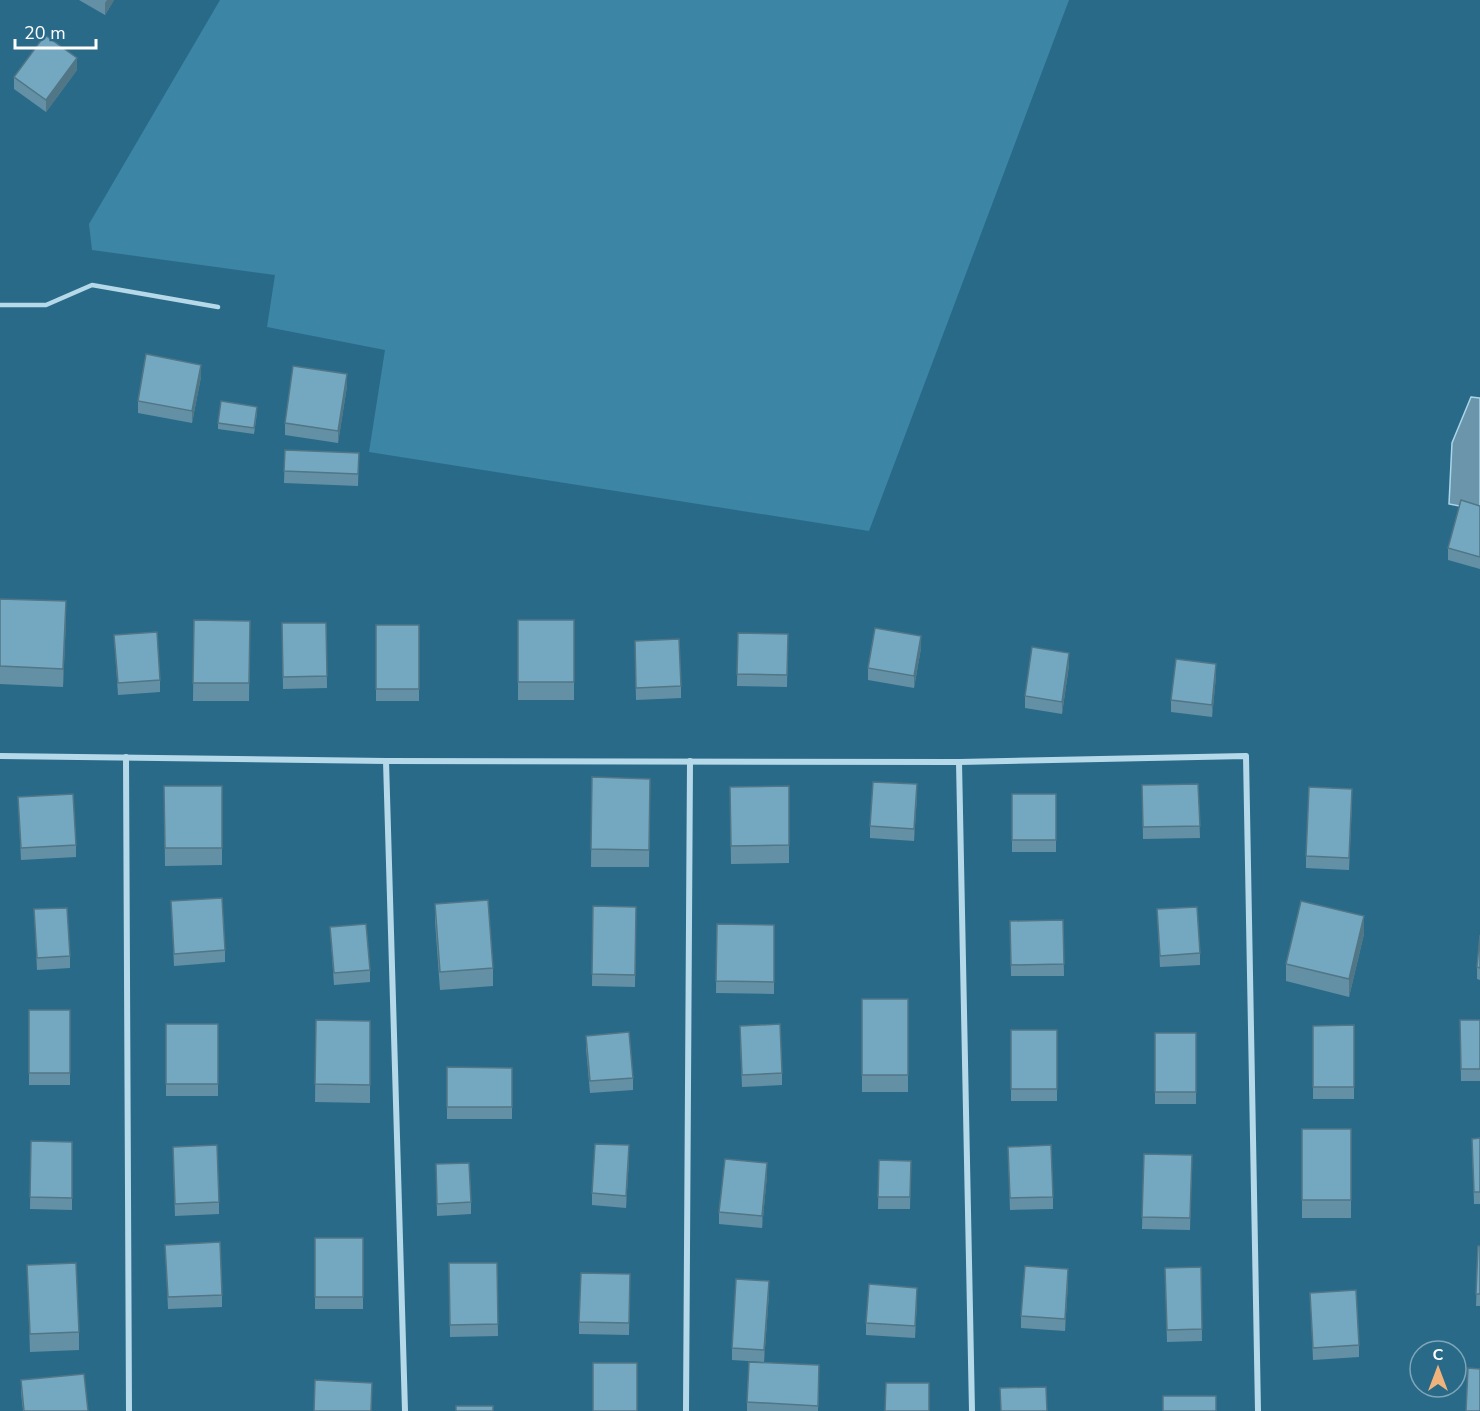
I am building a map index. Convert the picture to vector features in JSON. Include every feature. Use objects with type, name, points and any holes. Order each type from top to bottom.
[{"type":"street","points":[[0,756],[386,761],[960,762],[1246,756],[1258,1411]]},
{"type":"street","points":[[126,757],[129,1411]]},
{"type":"street","points":[[386,761],[405,1411]]},
{"type":"street","points":[[686,1411],[690,761]]},
{"type":"street","points":[[960,762],[972,1411]]},
{"type":"lane","points":[[0,305],[46,305],[92,285],[218,307]]},
{"type":"shaded area","points":[[220,0],[1069,0],[869,531],[369,452],[385,350],[267,327],[275,275],[92,250],[89,224]]},
{"type":"shaded area","points":[[1471,397],[1480,398],[1480,510],[1449,504],[1452,443]]},
{"type":"building","points":[[45,35],[77,58],[46,100],[14,77]]},
{"type":"building","points":[[146,354],[201,365],[192,411],[138,401]]},
{"type":"building","points":[[293,366],[347,374],[338,431],[285,423]]},
{"type":"building","points":[[221,401],[257,407],[254,428],[218,423]]},
{"type":"building","points":[[285,450],[359,453],[358,474],[284,471]]},
{"type":"building","points":[[1461,500],[1480,506],[1480,557],[1448,548]]},
{"type":"building","points":[[0,599],[66,601],[63,669],[0,666]]},
{"type":"building","points":[[194,620],[250,621],[249,683],[193,683]]},
{"type":"building","points":[[518,620],[574,620],[574,682],[518,682]]},
{"type":"building","points":[[282,623],[326,623],[327,676],[283,677]]},
{"type":"building","points":[[376,625],[419,625],[419,689],[376,689]]},
{"type":"building","points":[[875,628],[921,636],[914,676],[868,668]]},
{"type":"building","points":[[157,632],[160,680],[118,683],[114,635]]},
{"type":"building","points":[[738,633],[788,634],[787,675],[737,674]]},
{"type":"building","points":[[679,639],[681,686],[636,688],[635,641]]},
{"type":"building","points":[[1032,647],[1069,653],[1062,702],[1025,696]]},
{"type":"building","points":[[1176,659],[1216,664],[1212,705],[1171,700]]},
{"type":"building","points":[[592,777],[650,779],[649,850],[591,849]]},
{"type":"building","points":[[873,782],[917,784],[914,829],[870,826]]},
{"type":"building","points":[[1198,784],[1200,826],[1143,827],[1142,785]]},
{"type":"building","points":[[164,786],[222,786],[222,848],[165,848]]},
{"type":"building","points":[[789,786],[789,845],[731,846],[730,787]]},
{"type":"building","points":[[1309,787],[1352,789],[1349,858],[1306,856]]},
{"type":"building","points":[[73,794],[76,845],[21,848],[18,797]]},
{"type":"building","points":[[1012,794],[1056,794],[1056,840],[1012,840]]},
{"type":"building","points":[[222,898],[225,950],[174,954],[171,901]]},
{"type":"building","points":[[488,900],[493,968],[440,972],[435,904]]},
{"type":"building","points":[[1301,901],[1364,916],[1349,979],[1286,964]]},
{"type":"building","points":[[593,906],[636,907],[635,975],[592,974]]},
{"type":"building","points":[[1197,907],[1200,953],[1160,956],[1157,909]]},
{"type":"building","points":[[67,908],[70,956],[37,958],[34,909]]},
{"type":"building","points":[[1063,920],[1064,964],[1011,965],[1010,921]]},
{"type":"building","points":[[366,924],[370,970],[334,973],[330,927]]},
{"type":"building","points":[[717,924],[774,925],[774,982],[716,981]]},
{"type":"building","points":[[1480,935],[1480,968],[1477,967]]},
{"type":"building","points":[[862,999],[908,999],[908,1075],[862,1075]]},
{"type":"building","points":[[29,1010],[70,1010],[70,1073],[29,1073]]},
{"type":"building","points":[[316,1020],[370,1021],[370,1085],[315,1084]]},
{"type":"building","points":[[1460,1020],[1480,1020],[1480,1069],[1461,1069]]},
{"type":"building","points":[[166,1024],[218,1024],[218,1084],[166,1084]]},
{"type":"building","points":[[780,1024],[782,1073],[742,1075],[740,1026]]},
{"type":"building","points":[[1354,1025],[1354,1087],[1313,1087],[1313,1026]]},
{"type":"building","points":[[1011,1030],[1057,1030],[1057,1089],[1011,1089]]},
{"type":"building","points":[[629,1032],[633,1078],[590,1081],[586,1036]]},
{"type":"building","points":[[1155,1033],[1196,1033],[1196,1092],[1155,1092]]},
{"type":"building","points":[[447,1067],[512,1068],[512,1107],[447,1107]]},
{"type":"building","points":[[1302,1129],[1351,1129],[1351,1200],[1302,1200]]},
{"type":"building","points":[[1480,1138],[1480,1192],[1474,1192],[1472,1139]]},
{"type":"building","points":[[31,1141],[72,1142],[72,1198],[30,1197]]},
{"type":"building","points":[[595,1144],[629,1145],[626,1196],[592,1193]]},
{"type":"building","points":[[217,1145],[219,1202],[175,1204],[173,1147]]},
{"type":"building","points":[[1051,1145],[1053,1197],[1010,1198],[1008,1147]]},
{"type":"building","points":[[1144,1154],[1192,1155],[1190,1218],[1142,1217]]},
{"type":"building","points":[[725,1159],[767,1163],[762,1216],[719,1212]]},
{"type":"building","points":[[879,1160],[911,1161],[910,1197],[878,1197]]},
{"type":"building","points":[[469,1163],[471,1202],[437,1204],[436,1164]]},
{"type":"building","points":[[315,1238],[363,1238],[363,1297],[315,1297]]},
{"type":"building","points":[[220,1242],[222,1295],[168,1297],[165,1245]]},
{"type":"building","points":[[1478,1246],[1480,1246],[1480,1294],[1476,1294]]},
{"type":"building","points":[[76,1263],[79,1332],[30,1334],[27,1265]]},
{"type":"building","points":[[449,1263],[497,1263],[498,1324],[450,1325]]},
{"type":"building","points":[[1025,1266],[1068,1269],[1065,1319],[1021,1316]]},
{"type":"building","points":[[1201,1267],[1202,1329],[1167,1330],[1165,1268]]},
{"type":"building","points":[[581,1273],[630,1274],[629,1323],[579,1322]]},
{"type":"building","points":[[736,1279],[769,1281],[764,1350],[732,1348]]},
{"type":"building","points":[[869,1284],[917,1288],[915,1326],[866,1323]]},
{"type":"building","points":[[1356,1290],[1359,1345],[1313,1348],[1310,1293]]},
{"type":"building","points":[[749,1362],[819,1365],[818,1406],[747,1402]]},
{"type":"building","points":[[593,1363],[637,1363],[637,1411],[593,1411]]},
{"type":"building","points":[[1468,1368],[1480,1369],[1480,1411],[1466,1411]]},
{"type":"building","points":[[84,1374],[88,1411],[24,1411],[21,1380]]},
{"type":"building","points":[[315,1380],[372,1383],[371,1411],[314,1411]]},
{"type":"building","points":[[886,1383],[929,1383],[929,1411],[885,1411]]},
{"type":"building","points":[[1046,1387],[1047,1411],[1001,1411],[1000,1388]]},
{"type":"building","points":[[1163,1396],[1216,1396],[1216,1411],[1163,1411]]},
{"type":"building","points":[[456,1406],[493,1406],[493,1411],[456,1411]]}]
